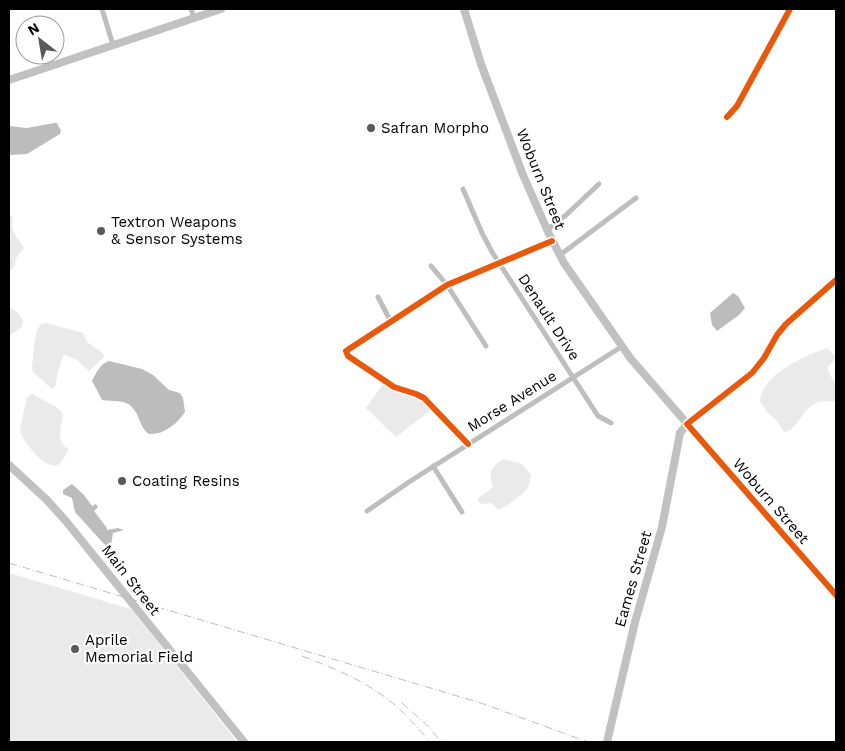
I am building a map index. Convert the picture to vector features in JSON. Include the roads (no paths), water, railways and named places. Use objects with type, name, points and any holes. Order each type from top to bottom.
[{"type":"main road","points":[[9,80],[221,9]]},
{"type":"main road","name":"Woburn Street","points":[[464,9],[473,42],[523,175],[560,255],[621,347],[836,595]]},
{"type":"main road","name":"Eames Street","points":[[608,742],[632,632],[662,528],[680,433],[687,424]]},
{"type":"main road","name":"Main Street","points":[[9,465],[54,508],[244,742]]},
{"type":"street","points":[[102,9],[113,45]]},
{"type":"street","points":[[191,9],[194,18]]},
{"type":"street","points":[[727,117],[737,106],[790,9]]},
{"type":"street","points":[[547,230],[599,184]]},
{"type":"street","name":"Denault Drive","points":[[463,189],[485,239],[499,263],[600,418],[611,423]]},
{"type":"street","points":[[560,255],[636,198]]},
{"type":"street","points":[[468,444],[424,398],[394,387],[348,356],[346,350],[447,285],[552,241]]},
{"type":"street","points":[[431,266],[447,285],[486,346]]},
{"type":"street","points":[[687,424],[752,373],[786,324],[836,280]]},
{"type":"street","points":[[378,297],[391,322]]},
{"type":"street","name":"Morse Avenue","points":[[367,511],[468,444],[621,347]]},
{"type":"street","points":[[434,466],[462,512]]},
{"type":"railway","points":[[9,563],[481,703],[588,742]]},
{"type":"railway","points":[[302,656],[348,675],[370,687],[401,710],[430,742]]},
{"type":"railway","points":[[402,703],[428,726],[441,742]]},
{"type":"place","name":"Safran Morpho","points":[[371,128]]},
{"type":"place","name":"Textron Weapons & Sensor Systems","points":[[101,231]]},
{"type":"place","name":"Coating Resins","points":[[122,481]]},
{"type":"place","name":"Aprile Memorial Field","points":[[75,649]]}]
